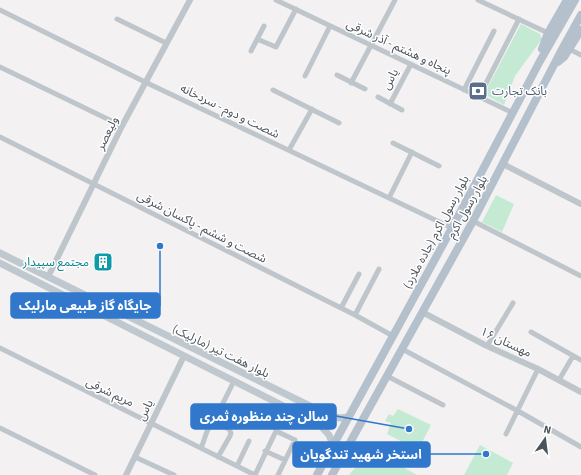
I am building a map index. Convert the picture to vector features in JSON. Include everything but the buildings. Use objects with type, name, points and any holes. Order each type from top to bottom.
[{"type":"main road","points":[[540,61],[548,33],[567,0]]},
{"type":"main road","name":"بلوار رسول اکرم (جاده ملارد)","points":[[317,475],[394,336],[540,61],[575,0]]},
{"type":"main road","name":"بلوار رسول اکرم","points":[[332,475],[473,221],[581,15]]},
{"type":"main road","points":[[553,67],[564,57],[581,30]]},
{"type":"main road","name":"بلوار هفت تیر (مارلیک)","points":[[0,253],[324,413],[339,418],[349,417]]},
{"type":"main road","name":"بلوار هفت تیر (مارلیک)","points":[[0,263],[319,424],[329,435],[333,445]]},
{"type":"main road","points":[[319,424],[331,426],[333,423],[332,419],[324,413]]},
{"type":"street","name":"ولیعصر","points":[[48,277],[122,126],[190,0]]},
{"type":"street","name":"پنجاه و هشتم - آذر شرقی","points":[[276,0],[512,113]]},
{"type":"street","points":[[352,83],[395,0]]},
{"type":"street","points":[[478,0],[548,33]]},
{"type":"street","points":[[257,39],[276,47],[296,9]]},
{"type":"street","name":"شصت و دوم - سردخانه","points":[[0,10],[146,82],[452,228]]},
{"type":"street","points":[[116,19],[166,43]]},
{"type":"street","points":[[479,96],[519,19]]},
{"type":"street","points":[[251,51],[264,26]]},
{"type":"street","points":[[305,76],[330,26]]},
{"type":"street","points":[[464,90],[494,31]]},
{"type":"street","points":[[569,49],[581,55]]},
{"type":"street","name":"یاس","points":[[390,104],[411,64]]},
{"type":"street","points":[[0,67],[122,126]]},
{"type":"street","points":[[337,75],[365,89]]},
{"type":"street","points":[[273,90],[339,123]]},
{"type":"street","name":"یاس","points":[[378,97],[402,110]]},
{"type":"street","points":[[289,150],[312,109]]},
{"type":"street","name":"شصت و ششم - پاکسان شرقی","points":[[0,137],[394,336]]},
{"type":"street","points":[[393,143],[438,166]]},
{"type":"street","points":[[389,198],[412,152]]},
{"type":"street","points":[[503,164],[581,204]]},
{"type":"street","points":[[473,221],[581,276]]},
{"type":"street","points":[[355,315],[379,269]]},
{"type":"street","points":[[341,308],[359,274]]},
{"type":"street","points":[[487,346],[513,303]]},
{"type":"street","name":"مهستان ۱۶","points":[[422,312],[487,346],[538,369],[581,392]]},
{"type":"street","points":[[531,332],[581,360]]},
{"type":"street","name":"مریم شرقی","points":[[0,348],[253,475]]},
{"type":"street","points":[[402,349],[518,411],[581,447]]},
{"type":"street","name":"یاس","points":[[126,475],[184,356]]},
{"type":"street","points":[[559,380],[573,356]]},
{"type":"street","points":[[506,434],[538,369]]},
{"type":"street","points":[[387,376],[443,405]]},
{"type":"street","points":[[220,409],[234,381]]},
{"type":"street","points":[[200,448],[213,422],[228,429],[231,433],[230,436],[218,457]]},
{"type":"street","points":[[0,428],[95,475]]},
{"type":"street","points":[[253,475],[276,431],[294,440],[278,475]]},
{"type":"street","points":[[237,466],[249,441]]},
{"type":"street","points":[[265,451],[285,460]]},
{"type":"street","points":[[135,457],[174,475]]},
{"type":"green space","points":[[521,24],[540,34],[542,39],[515,76],[504,105],[484,94]]},
{"type":"green space","points":[[496,195],[514,204],[502,232],[482,222]]},
{"type":"green space","points":[[398,409],[431,425],[418,450],[387,434],[391,423],[385,421],[389,414],[393,416]]},
{"type":"green space","points":[[480,445],[513,463],[507,475],[464,475]]},
{"type":"green space","points":[[373,458],[387,458],[417,475],[349,475],[354,469]]},
{"type":"place","name":"بانک تجارت","points":[[478,91]]},
{"type":"place","name":"جایگاه گاز طبیعی مارلیک","points":[[160,246]]},
{"type":"place","name":"مجتمع سپیدار","points":[[103,262]]},
{"type":"place","name":"سالن چند منظوره ثمری","points":[[409,429]]},
{"type":"place","name":"استخر شهید تندگویان","points":[[486,454]]}]
